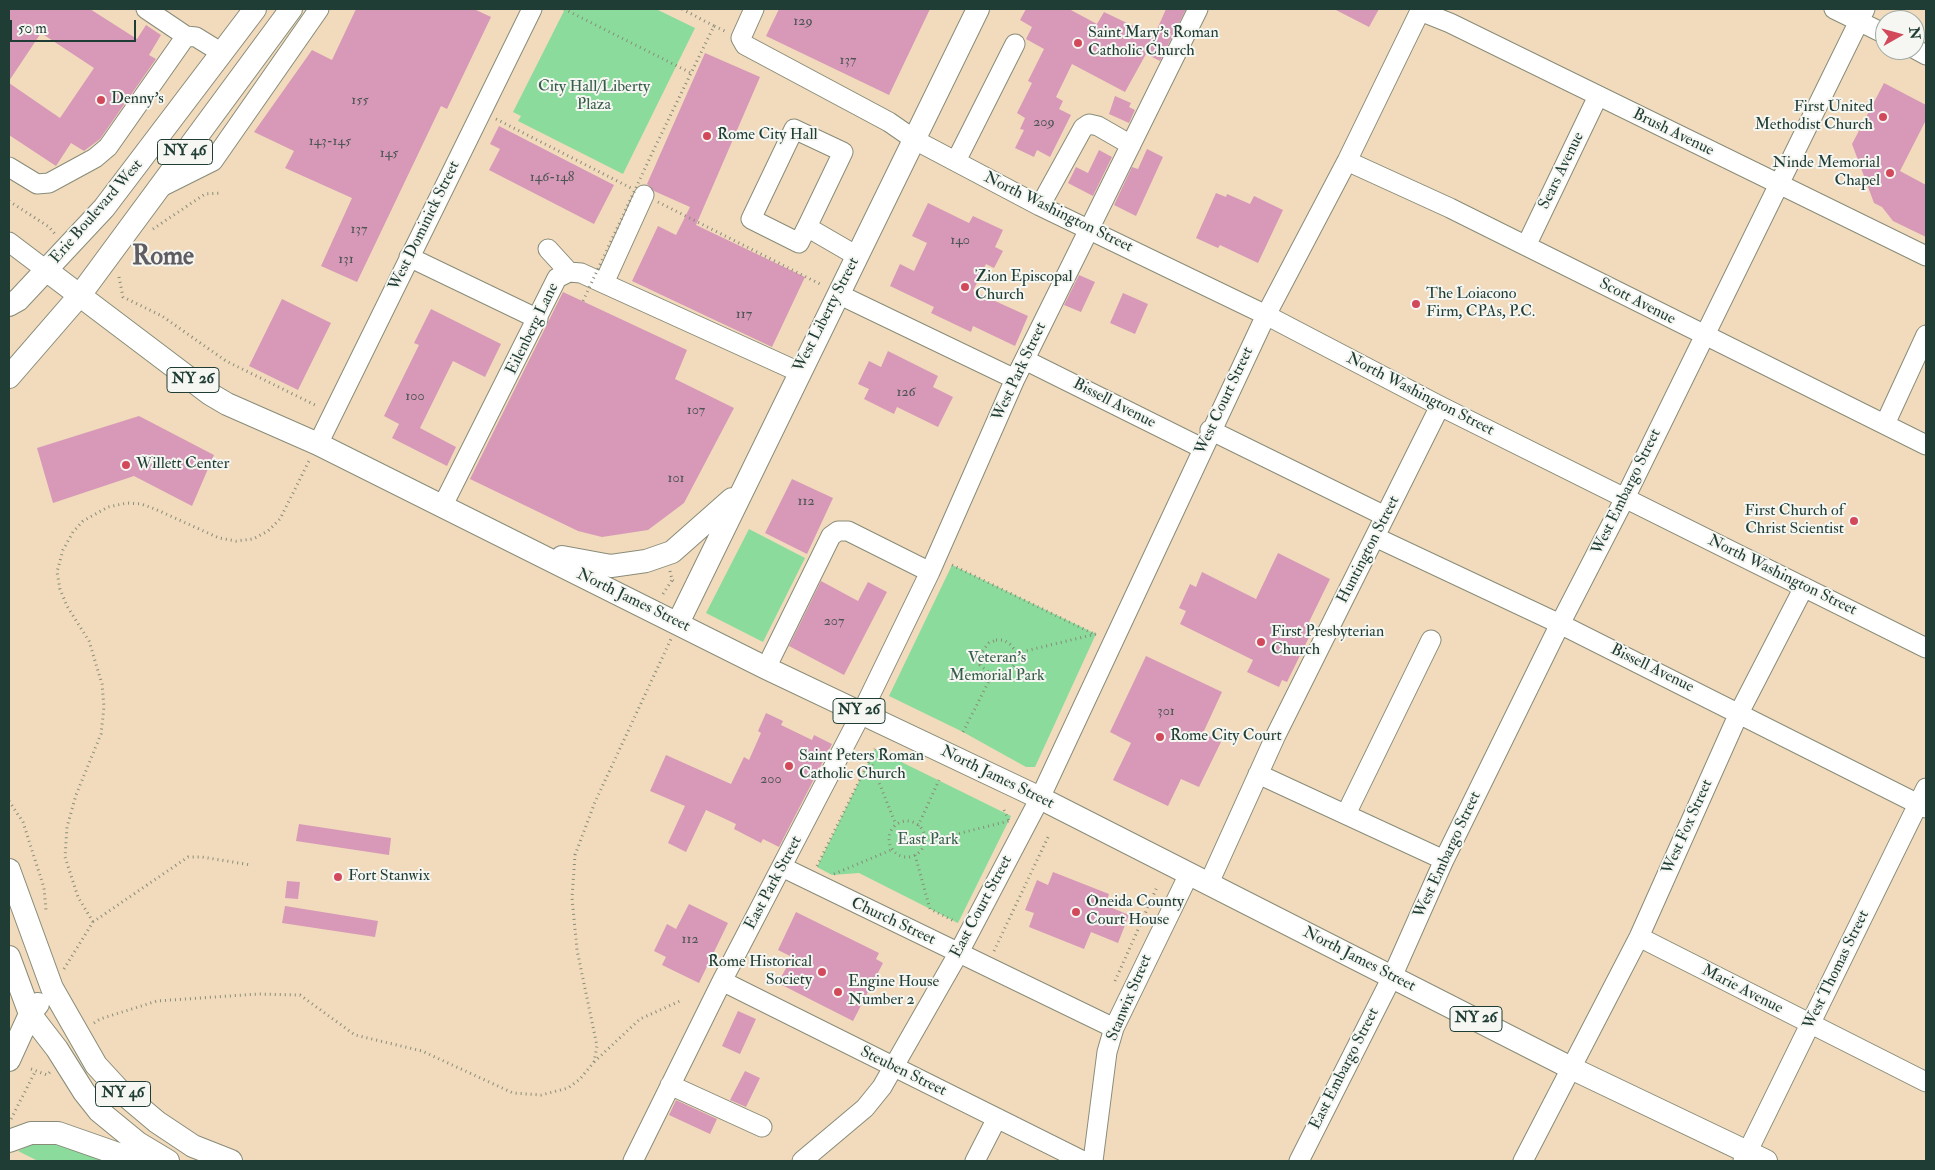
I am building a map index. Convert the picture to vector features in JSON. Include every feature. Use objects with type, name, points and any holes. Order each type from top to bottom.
[{"type":"main road","name":"Erie Boulevard West","points":[[12,306],[104,208],[255,9]]},
{"type":"main road","name":"Erie Boulevard West","points":[[9,377],[80,295],[291,9]]},
{"type":"main road","name":"West Liberty Street","points":[[678,623],[978,9]]},
{"type":"main road","name":"NY 26","points":[[46,270],[80,295]]},
{"type":"main road","name":"North James Street","points":[[80,295],[210,394],[227,404],[318,444],[766,668],[1040,798],[1752,1158]]},
{"type":"main road","points":[[526,548],[567,559],[611,566],[646,561],[672,552],[742,490]]},
{"type":"main road","name":"NY 46","points":[[9,870],[52,988],[96,1065],[119,1090],[157,1122],[193,1146],[231,1161]]},
{"type":"main road","name":"NY 46","points":[[9,958],[30,1014],[99,1111],[138,1143],[168,1161]]},
{"type":"main road","points":[[9,1060],[30,1014],[52,988]]},
{"type":"main road","points":[[9,1140],[31,1133],[58,1133],[138,1161]]},
{"type":"street","points":[[146,9],[186,36],[196,37],[222,53]]},
{"type":"street","points":[[158,188],[213,161],[318,9]]},
{"type":"street","name":"West Dominick Street","points":[[318,444],[532,9]]},
{"type":"street","points":[[742,38],[754,9]]},
{"type":"street","name":"West Park Street","points":[[862,712],[930,572],[1015,379],[1026,360],[1088,228],[1132,145],[1198,9]]},
{"type":"street","points":[[1834,9],[1862,15],[1875,26]]},
{"type":"street","name":"Brush Avenue","points":[[1420,10],[1926,256]]},
{"type":"street","name":"West Court Street","points":[[1040,798],[1210,430],[1266,315],[1348,160],[1420,10]]},
{"type":"street","name":"West Embargo Street","points":[[1392,977],[1444,860],[1560,624],[1625,498],[1862,15]]},
{"type":"street","points":[[9,167],[37,184],[49,183],[60,179],[108,147],[186,36]]},
{"type":"street","name":"North Washington Street","points":[[742,38],[746,46],[889,122],[915,140],[1040,206],[1266,315],[1440,406],[1926,648]]},
{"type":"street","points":[[956,161],[1015,44]]},
{"type":"street","name":"Sears Avenue","points":[[1526,246],[1598,96]]},
{"type":"street","points":[[1040,206],[1083,128],[1090,124],[1098,126],[1132,145]]},
{"type":"street","points":[[794,129],[843,152],[808,227],[799,243],[751,220],[794,129]]},
{"type":"street","name":"Scott Avenue","points":[[1348,160],[1526,246],[1926,445]]},
{"type":"street","points":[[604,283],[644,195]]},
{"type":"street","points":[[808,227],[858,256]]},
{"type":"street","points":[[9,242],[46,270]]},
{"type":"street","points":[[548,249],[568,272]]},
{"type":"street","points":[[409,257],[538,319]]},
{"type":"street","name":"Eilenberg Lane","points":[[442,507],[557,278],[568,272],[581,273],[799,372]]},
{"type":"street","points":[[838,294],[1015,379]]},
{"type":"street","points":[[1885,424],[1926,335]]},
{"type":"street","name":"Bissell Avenue","points":[[1026,360],[1202,448]]},
{"type":"street","name":"Huntington Street","points":[[1209,883],[1258,774],[1440,406]]},
{"type":"street","points":[[1210,430],[1385,516]]},
{"type":"street","points":[[766,668],[831,536],[838,531],[848,531],[930,572]]},
{"type":"street","name":"Bissell Avenue","points":[[1375,537],[1924,800]]},
{"type":"street","name":"West Fox Street","points":[[1523,1161],[1639,937],[1739,713],[1804,587]]},
{"type":"street","points":[[1346,814],[1431,640]]},
{"type":"street","name":"East Park Street","points":[[633,1161],[722,981],[862,712]]},
{"type":"street","points":[[1258,774],[1444,860]]},
{"type":"street","name":"East Court Street","points":[[802,1161],[865,1108],[894,1068],[958,954],[1040,798]]},
{"type":"street","name":"West Thomas Street","points":[[1752,1158],[1811,1025],[1924,800]]},
{"type":"street","name":"Church Street","points":[[782,867],[1114,1028]]},
{"type":"street","name":"Stanwix Street","points":[[1094,1161],[1107,1052],[1114,1028],[1188,874]]},
{"type":"street","name":"Marie Avenue","points":[[1639,937],[1926,1082]]},
{"type":"street","name":"East Embargo Street","points":[[1299,1161],[1392,977]]},
{"type":"street","name":"Steuben Street","points":[[722,981],[1084,1161]]},
{"type":"street","points":[[670,1085],[762,1126]]},
{"type":"street","points":[[975,1161],[997,1118]]},
{"type":"path","points":[[564,9],[690,73]]},
{"type":"path","points":[[682,9],[742,38]]},
{"type":"path","points":[[582,301],[714,26]]},
{"type":"path","points":[[146,234],[205,194],[222,193]]},
{"type":"path","points":[[9,201],[49,227],[57,237]]},
{"type":"path","points":[[122,271],[118,278],[123,297],[162,316],[226,362],[315,405]]},
{"type":"path","points":[[94,922],[78,897],[65,857],[67,827],[76,795],[101,734],[103,692],[96,659],[89,641],[67,606],[60,589],[58,572],[63,550],[73,532],[83,521],[108,507],[126,504],[141,504],[155,509],[219,538],[236,541],[253,539],[268,531],[280,519],[318,444]]},
{"type":"path","points":[[669,565],[672,580],[682,588]]},
{"type":"path","points":[[952,565],[1096,634]]},
{"type":"path","points":[[663,594],[672,580]]},
{"type":"path","points":[[594,1062],[597,1046],[596,1035],[577,950],[572,898],[575,856],[595,802],[678,623]]},
{"type":"path","points":[[1092,643],[1096,634]]},
{"type":"path","points":[[1017,653],[1096,634]]},
{"type":"path","points":[[963,732],[992,675],[1009,671],[1016,663],[1017,653],[1012,645],[1004,640],[989,642],[980,654],[980,665],[992,675]]},
{"type":"path","points":[[825,871],[817,867],[875,749]]},
{"type":"path","points":[[870,760],[896,825],[889,839],[891,850],[902,857],[915,855],[922,850],[925,842],[923,832],[918,826],[910,822],[896,825]]},
{"type":"path","points":[[918,826],[939,780]]},
{"type":"path","points":[[9,801],[23,822],[44,888],[46,917]]},
{"type":"path","points":[[1004,810],[1009,821],[1005,830]]},
{"type":"path","points":[[925,842],[1009,821]]},
{"type":"path","points":[[993,953],[1049,835]]},
{"type":"path","points":[[832,875],[891,850]]},
{"type":"path","points":[[915,855],[930,909],[958,923],[962,914]]},
{"type":"path","points":[[59,963],[62,972],[69,965],[94,922],[188,857],[202,857],[251,865]]},
{"type":"path","points":[[1114,985],[1158,887]]},
{"type":"path","points":[[89,1027],[100,1019],[157,1001],[258,994],[300,995],[355,1034],[422,1052],[513,1093],[541,1095],[568,1088],[580,1079],[594,1062],[640,1019],[680,1001]]},
{"type":"path","points":[[31,1069],[46,1075],[53,1071]]},
{"type":"path","points":[[9,1124],[36,1070]]},
{"type":"green space","name":"City Hall/Liberty Plaza","points":[[565,9],[656,9],[695,28],[623,174],[518,121],[521,116],[513,112]]},
{"type":"green space","points":[[749,529],[805,558],[763,642],[706,613]]},
{"type":"green space","name":"Veteran's Memorial Park","points":[[952,565],[1096,634],[1035,767],[1026,767],[963,732],[889,696]]},
{"type":"green space","name":"East Park","points":[[875,749],[1011,816],[958,923],[859,873],[832,875],[817,867]]},
{"type":"green space","points":[[42,1140],[111,1161],[38,1161],[18,1151]]},
{"type":"building","name":"Denny's","points":[[9,9],[90,9],[137,39],[146,25],[161,35],[149,55],[156,59],[100,139],[84,151],[71,143],[56,166],[9,135],[9,83],[60,118],[94,68],[41,33],[9,81]]},
{"type":"building","points":[[356,9],[474,9],[491,17],[447,109],[441,106],[357,282],[321,266],[352,198],[285,168],[294,151],[254,132],[312,50],[332,60]]},
{"type":"building","points":[[779,9],[930,9],[889,95],[766,36]]},
{"type":"building","points":[[1026,9],[1069,9],[1097,24],[1104,12],[1154,36],[1166,9],[1186,9],[1160,61],[1146,54],[1125,92],[1072,64],[1056,97],[1063,101],[1059,109],[1071,115],[1050,157],[1037,150],[1034,157],[1015,148],[1024,130],[1020,129],[1025,118],[1017,113],[1032,83],[1028,81],[1044,49],[1026,39],[1032,27],[1020,20]]},
{"type":"building","points":[[1334,9],[1379,9],[1369,27]]},
{"type":"building","points":[[705,53],[760,77],[696,225],[805,277],[772,347],[632,281],[658,226],[676,235],[690,207],[654,191],[647,184]]},
{"type":"building","points":[[1884,83],[1926,105],[1926,120],[1900,171],[1926,185],[1926,237],[1893,221],[1882,207],[1874,203],[1852,144]]},
{"type":"building","points":[[1115,96],[1131,103],[1129,107],[1135,110],[1129,123],[1109,114]]},
{"type":"building","points":[[499,126],[614,185],[594,224],[489,170],[500,149],[490,144]]},
{"type":"building","points":[[1147,149],[1163,157],[1136,216],[1114,205],[1132,167],[1138,169]]},
{"type":"building","points":[[1099,150],[1112,157],[1093,196],[1068,183],[1076,167],[1088,173]]},
{"type":"building","points":[[1216,193],[1226,197],[1227,194],[1250,204],[1254,196],[1283,210],[1258,263],[1220,245],[1218,248],[1196,238]]},
{"type":"building","points":[[928,203],[969,223],[973,216],[1003,230],[995,247],[1003,251],[994,268],[986,264],[973,291],[1028,316],[1015,346],[973,326],[971,332],[931,313],[934,307],[890,286],[900,264],[914,271],[927,243],[912,236]]},
{"type":"building","points":[[1079,275],[1095,282],[1081,312],[1064,305]]},
{"type":"building","points":[[563,292],[687,350],[675,379],[734,408],[684,503],[648,530],[602,537],[578,531],[470,479]]},
{"type":"building","points":[[1123,293],[1148,304],[1135,334],[1110,323]]},
{"type":"building","points":[[282,299],[331,323],[298,390],[249,366]]},
{"type":"building","points":[[431,309],[501,344],[485,377],[453,361],[420,428],[456,447],[447,466],[392,438],[399,424],[384,416],[419,345],[414,343]]},
{"type":"building","points":[[888,351],[938,376],[933,387],[953,397],[938,427],[897,407],[894,414],[864,399],[869,389],[858,384],[869,361],[881,367]]},
{"type":"building","name":"Willett Center","points":[[139,416],[214,455],[192,506],[134,476],[53,503],[37,448]]},
{"type":"building","points":[[792,479],[833,498],[807,554],[765,533]]},
{"type":"building","name":"First Presbyterian Church","points":[[1278,553],[1330,579],[1309,622],[1315,625],[1287,682],[1282,680],[1279,687],[1247,672],[1253,660],[1180,624],[1186,611],[1179,608],[1190,584],[1196,587],[1202,572],[1256,599]]},
{"type":"building","points":[[821,581],[858,601],[868,582],[887,592],[844,675],[789,646]]},
{"type":"building","points":[[1146,656],[1222,692],[1203,733],[1221,742],[1199,787],[1181,779],[1168,806],[1113,780],[1131,743],[1110,732]]},
{"type":"building","points":[[766,713],[783,721],[781,725],[812,740],[814,735],[832,744],[779,847],[763,839],[761,843],[734,829],[736,824],[706,810],[686,852],[668,843],[685,806],[650,791],[666,755],[731,784],[744,757],[749,760],[761,733],[758,731]]},
{"type":"building","points":[[299,824],[391,838],[389,855],[296,841]]},
{"type":"building","name":"Oneida County Court House","points":[[1053,872],[1109,894],[1105,905],[1129,915],[1118,943],[1091,932],[1084,949],[1029,927],[1034,913],[1025,910],[1037,880],[1048,885]]},
{"type":"building","points":[[287,881],[300,882],[298,899],[285,898]]},
{"type":"building","points":[[689,904],[728,923],[699,983],[662,965],[666,957],[654,951],[667,924],[676,929]]},
{"type":"building","points":[[285,906],[378,921],[375,937],[282,923]]},
{"type":"building","points":[[796,912],[879,953],[876,959],[883,963],[853,1021],[778,983],[792,957],[778,950]]},
{"type":"building","points":[[738,1011],[756,1019],[740,1054],[722,1046]]},
{"type":"building","points":[[745,1071],[760,1078],[746,1107],[730,1100]]},
{"type":"building","points":[[676,1100],[717,1119],[710,1134],[669,1115]]},
{"type":"place","name":"Saint Mary's Roman Catholic Church","points":[[1078,43]]},
{"type":"place","name":"Denny's","points":[[101,100]]},
{"type":"place","name":"First United Methodist Church","points":[[1883,117]]},
{"type":"place","name":"Rome City Hall","points":[[707,136]]},
{"type":"place","name":"Ninde Memorial Chapel","points":[[1890,173]]},
{"type":"place","name":"Zion Episcopal Church","points":[[965,287]]},
{"type":"place","name":"The Loiacono Firm, CPAs, P.C.","points":[[1416,304]]},
{"type":"place","name":"Willett Center","points":[[126,465]]},
{"type":"place","name":"First Church of Christ Scientist","points":[[1854,521]]},
{"type":"place","name":"First Presbyterian Church","points":[[1261,642]]},
{"type":"place","name":"Rome City Court","points":[[1160,737]]},
{"type":"place","name":"Saint Peters Roman Catholic Church","points":[[789,766]]},
{"type":"place","name":"Fort Stanwix","points":[[338,877]]},
{"type":"place","name":"Oneida County Court House","points":[[1076,912]]},
{"type":"place","name":"Rome Historical Society","points":[[822,972]]},
{"type":"place","name":"Engine House Number 2","points":[[838,992]]},
{"type":"district","name":"Rome","points":[[163,258]]}]
